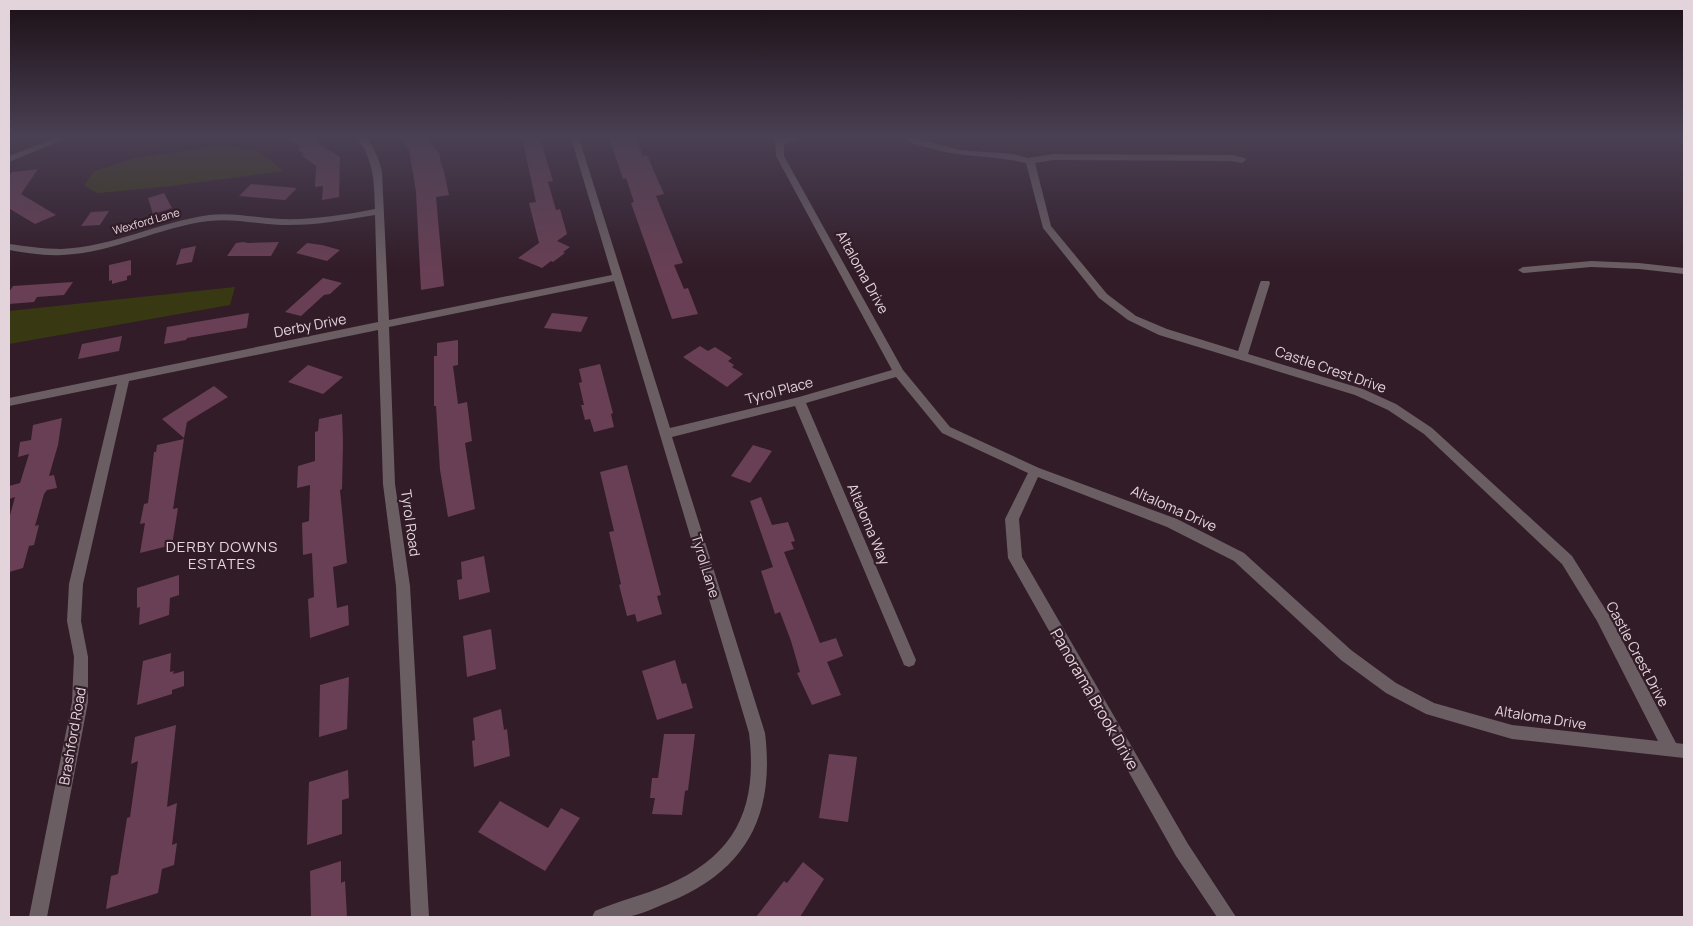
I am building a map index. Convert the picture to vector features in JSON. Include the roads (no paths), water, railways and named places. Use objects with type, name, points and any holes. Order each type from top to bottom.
[{"type":"street","name":"Tyrol Road","points":[[378,181],[389,484],[403,586],[420,917]]},
{"type":"street","name":"Tyrol Lane","points":[[588,181],[757,733],[761,754],[759,794],[753,814],[732,850],[718,864],[680,889],[601,917]]},
{"type":"street","name":"Altaloma Drive","points":[[794,181],[899,372],[946,430],[1035,471],[1172,522],[1239,557],[1346,654],[1391,688],[1431,709],[1512,732],[1678,750]]},
{"type":"street","name":"Castle Crest Drive","points":[[1035,181],[1046,226],[1103,296],[1132,318],[1163,332],[1359,392],[1392,407],[1428,431],[1566,560],[1604,619],[1678,750]]},
{"type":"street","name":"Wexford Lane","points":[[9,247],[41,252],[74,251],[119,243],[208,218],[238,217],[282,222],[301,222],[379,211]]},
{"type":"street","points":[[1523,270],[1591,264],[1639,266],[1684,271]]},
{"type":"street","name":"Derby Drive","points":[[9,402],[617,277]]},
{"type":"street","points":[[1242,355],[1266,283]]},
{"type":"street","name":"Tyrol Place","points":[[665,434],[899,372]]},
{"type":"street","name":"Brashford Road","points":[[38,917],[80,702],[81,657],[74,621],[76,584],[124,378]]},
{"type":"street","name":"Altaloma Way","points":[[799,400],[909,660]]},
{"type":"street","name":"Panorama Brook Drive","points":[[1035,471],[1012,519],[1015,558],[1182,850],[1227,917]]},
{"type":"district","name":"DERBY DOWNS ESTATES","points":[[222,554]]}]
